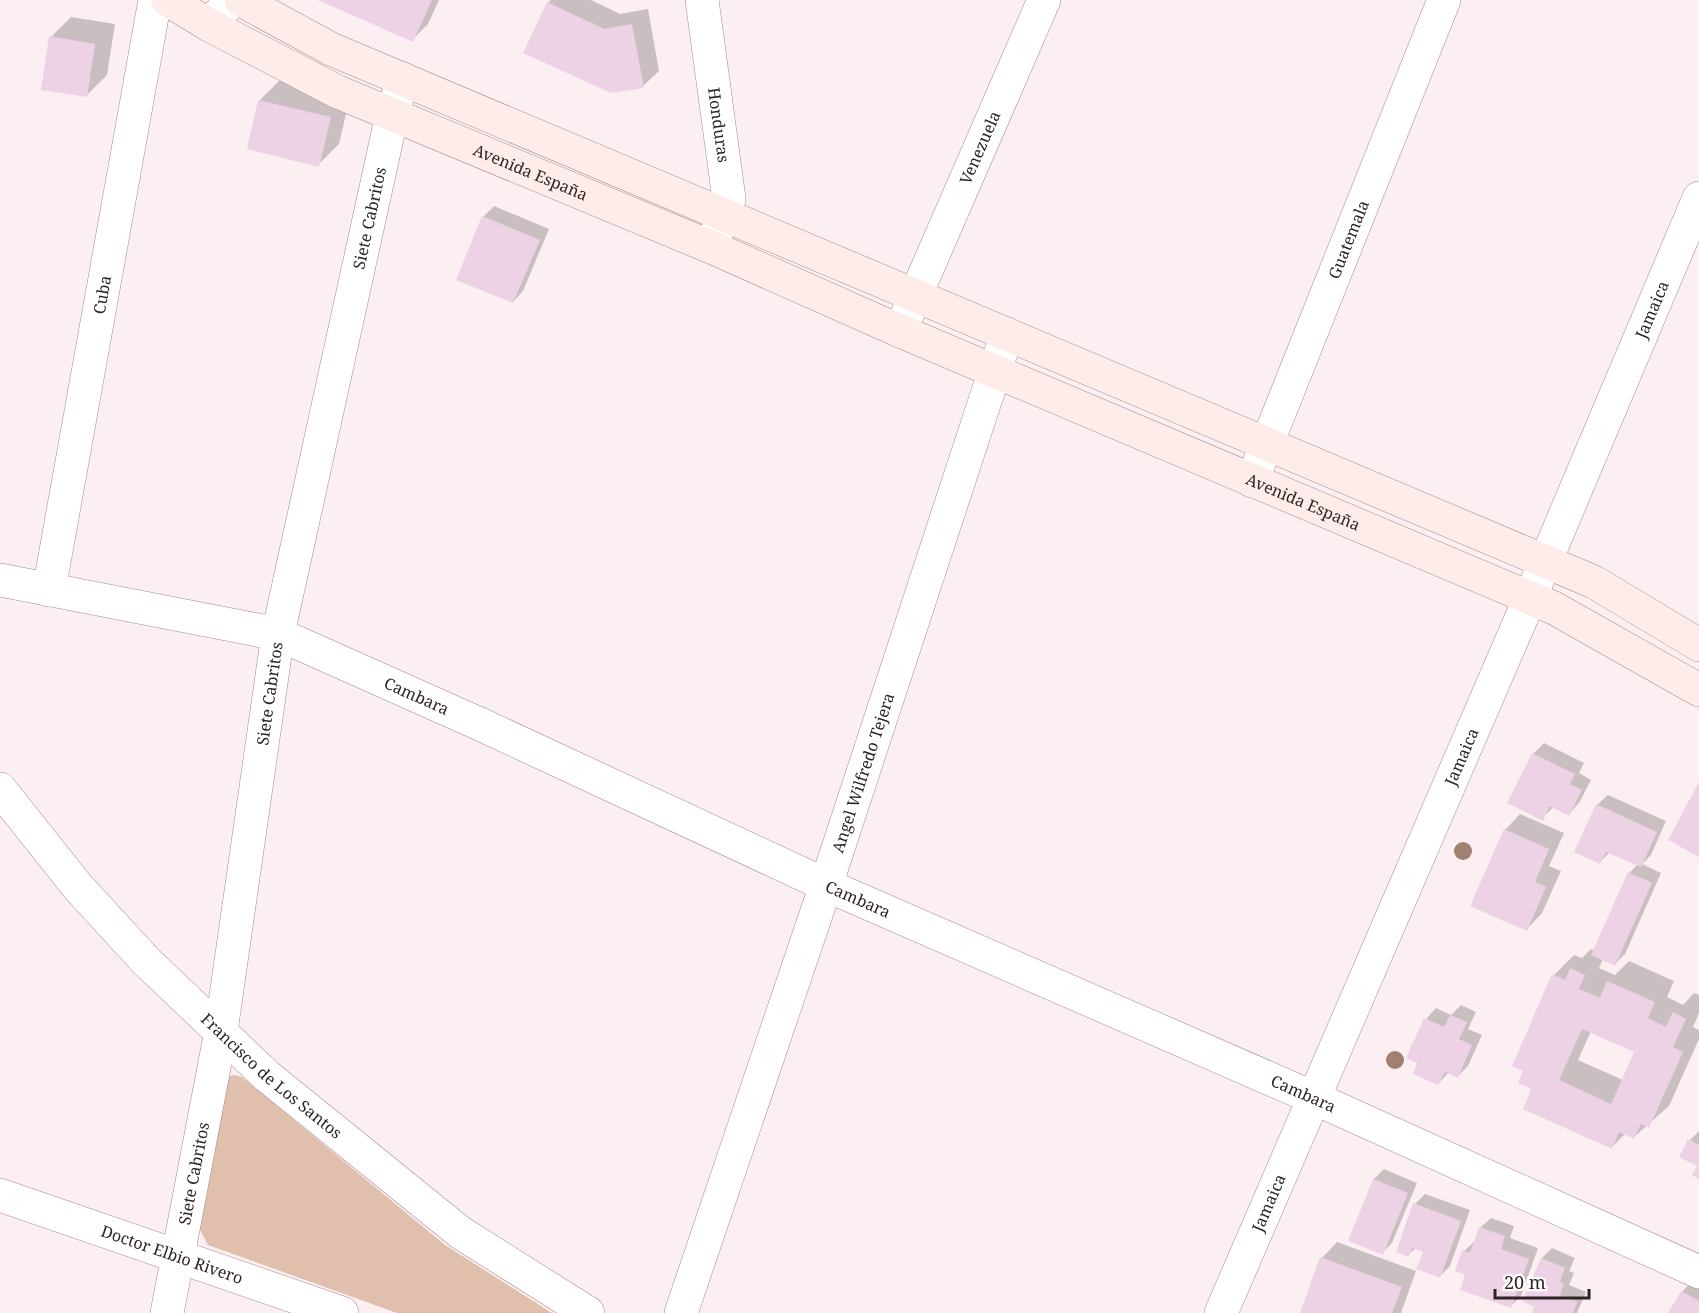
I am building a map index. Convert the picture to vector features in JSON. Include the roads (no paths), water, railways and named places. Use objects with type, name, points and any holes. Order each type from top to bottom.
[{"type":"main road","name":"Avenida España","points":[[168,0],[209,26],[338,92],[711,247],[900,331],[1554,608],[1699,690]]},
{"type":"main road","points":[[241,0],[331,49],[1594,582],[1699,645]]},
{"type":"street","name":"Cuba","points":[[49,590],[155,0]]},
{"type":"street","points":[[209,26],[232,0]]},
{"type":"street","name":"Honduras","points":[[702,0],[729,199],[711,247]]},
{"type":"street","name":"Venezuela","points":[[916,296],[1044,0]]},
{"type":"street","name":"Guatemala","points":[[1252,480],[1444,0]]},
{"type":"street","name":"Siete Cabritos","points":[[167,1313],[221,1031],[278,634],[392,115],[403,79]]},
{"type":"street","name":"Jamaica","points":[[1221,1313],[1530,598],[1699,198]]},
{"type":"street","points":[[900,331],[916,296]]},
{"type":"street","name":"Angel Wilfredo Tejera","points":[[681,1313],[826,885],[1007,334]]},
{"type":"street","name":"Cambara","points":[[0,580],[278,634],[482,725],[826,885],[1314,1098],[1699,1272]]},
{"type":"street","name":"Francisco de Los Santos","points":[[0,789],[78,887],[146,961],[267,1076],[461,1233],[588,1313]]},
{"type":"street","name":"Doctor Elbio Rivero","points":[[0,1195],[342,1313]]}]
